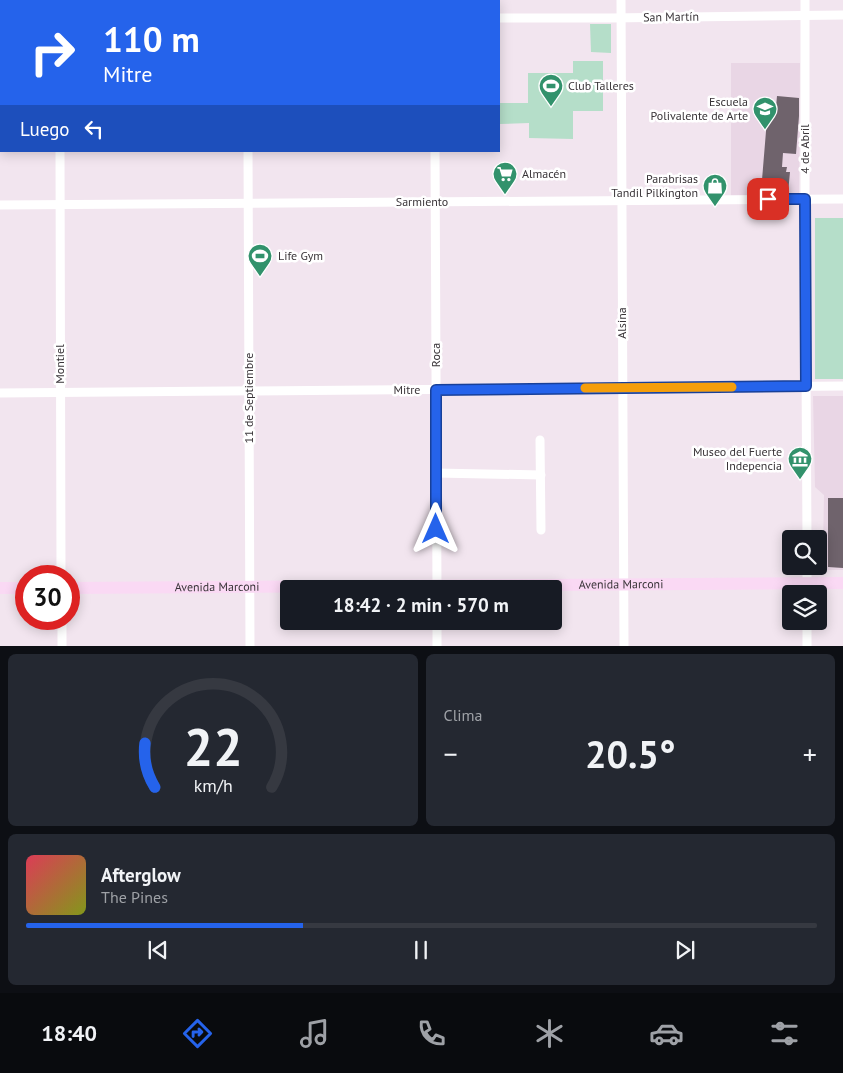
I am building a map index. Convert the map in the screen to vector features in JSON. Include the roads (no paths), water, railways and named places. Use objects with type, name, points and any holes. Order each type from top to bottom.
[{"type":"main road","name":"Avenida Marconi","points":[[827,585],[843,583]]},
{"type":"main road","name":"Avenida Marconi","points":[[562,585],[623,584],[782,587]]},
{"type":"main road","name":"Avenida Marconi","points":[[80,588],[280,587]]},
{"type":"main road","points":[[0,588],[15,588]]},
{"type":"street","name":"Alsina","points":[[621,0],[624,646]]},
{"type":"street","name":"4 de Abril","points":[[806,0],[807,530]]},
{"type":"street","name":"San Martín","points":[[500,18],[843,15]]},
{"type":"street","name":"Montiel","points":[[60,152],[61,565]]},
{"type":"street","name":"11 de Septiembre","points":[[248,152],[250,646]]},
{"type":"street","name":"Roca","points":[[435,152],[437,580]]},
{"type":"street","name":"Sarmiento","points":[[0,205],[843,199]]},
{"type":"street","name":"Mitre","points":[[0,393],[843,386]]},
{"type":"street","points":[[540,440],[541,530]]},
{"type":"street","points":[[436,472],[541,475]]},
{"type":"street","points":[[62,630],[62,646]]},
{"type":"street","points":[[437,630],[437,646]]},
{"type":"street","points":[[807,630],[807,646]]},
{"type":"place","name":"Club Talleres","points":[[551,107]]},
{"type":"place","name":"Escuela Polivalente de Arte","points":[[765,130]]},
{"type":"place","name":"Almacén","points":[[505,195]]},
{"type":"place","name":"Parabrisas Tandil Pilkington","points":[[715,207]]},
{"type":"place","name":"Life Gym","points":[[260,277]]},
{"type":"place","name":"Museo del Fuerte Indepencia","points":[[800,480]]}]
